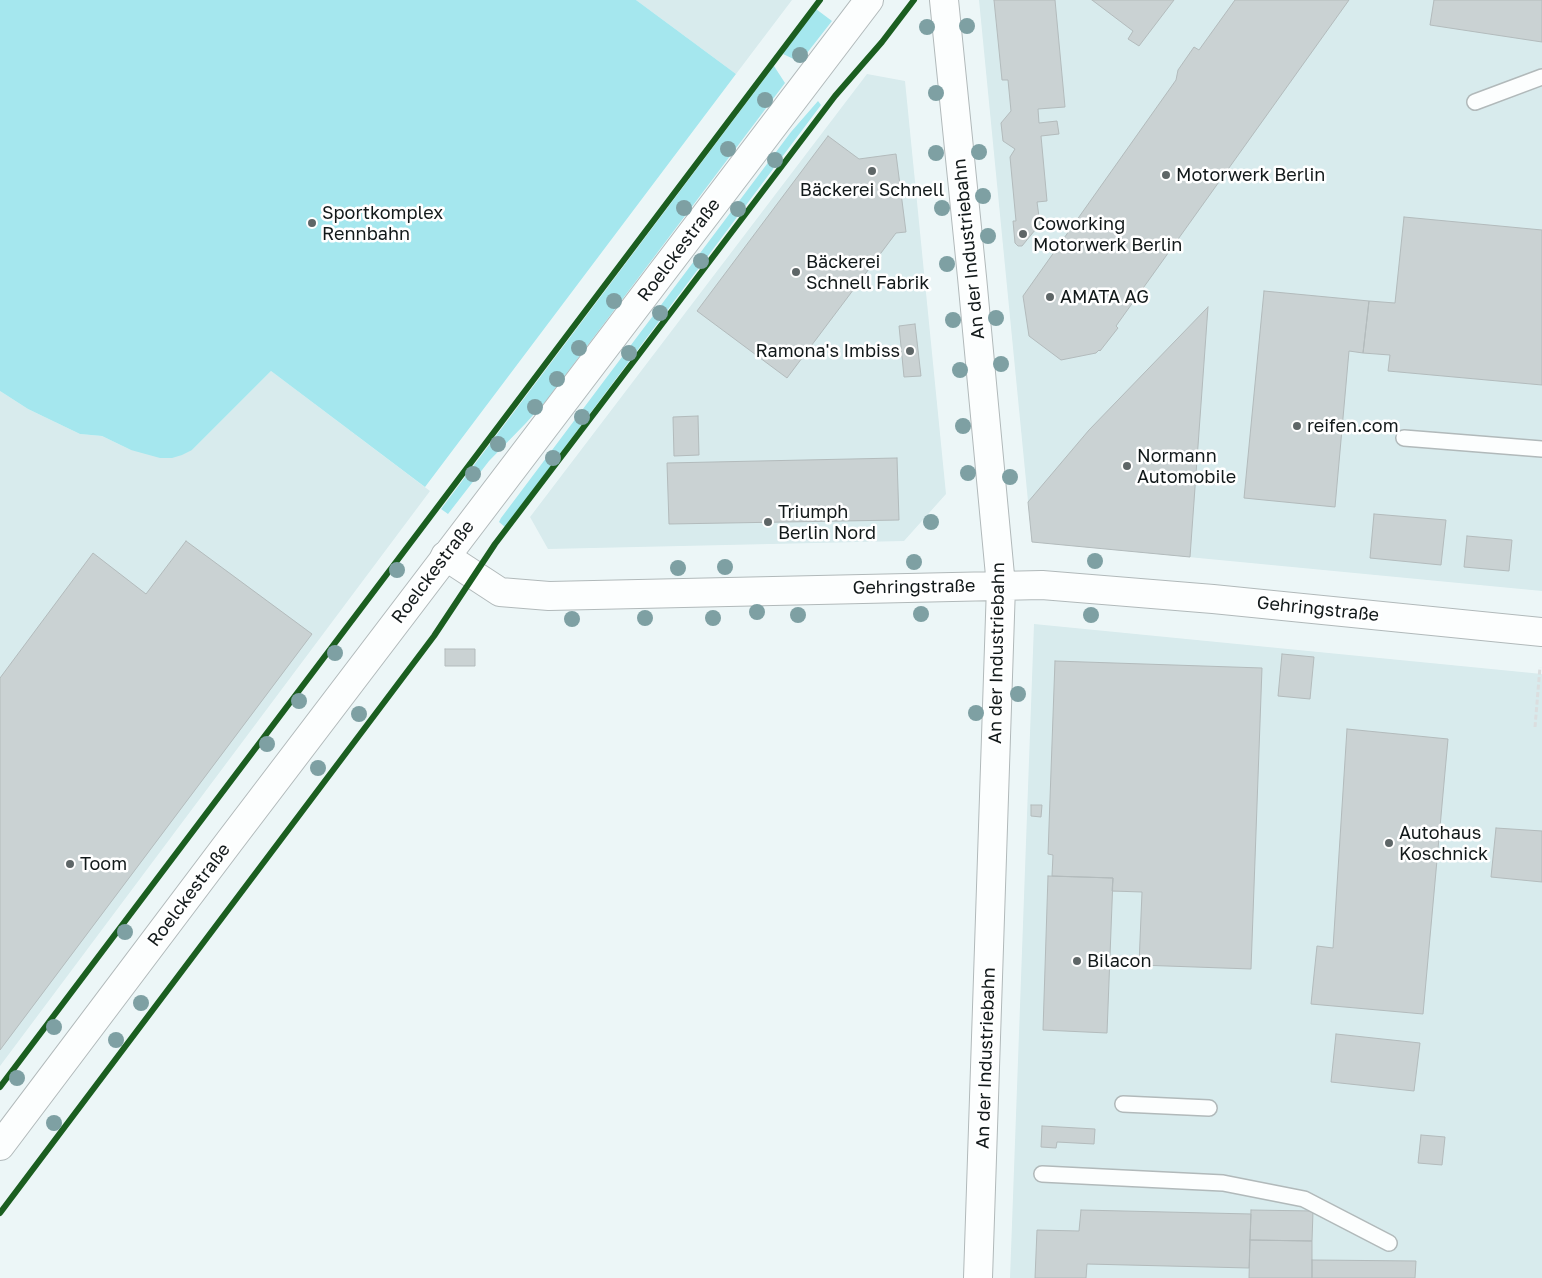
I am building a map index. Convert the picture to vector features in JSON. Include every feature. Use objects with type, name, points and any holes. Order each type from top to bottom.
[{"type":"street","name":"Roelckestraße","points":[[0,1146],[445,556],[869,0]]},
{"type":"street","name":"An der Industriebahn","points":[[944,0],[1001,586],[978,1278]]},
{"type":"street","name":"Gehringstraße","points":[[445,556],[500,592],[550,596],[1042,584],[1212,598],[1542,632]]},
{"type":"lane","points":[[1475,102],[1542,77]]},
{"type":"lane","points":[[1404,438],[1542,449]]},
{"type":"lane","points":[[1123,1104],[1208,1108]]},
{"type":"lane","points":[[1042,1174],[1223,1183],[1304,1199],[1389,1243]]},
{"type":"path","points":[[1535,727],[1540,667]]},
{"type":"shaded area","name":"Sportkomplex Rennbahn","points":[[0,0],[636,0],[736,74],[425,487],[271,371],[192,450],[172,458],[160,458],[131,450],[102,436],[80,434],[28,409],[0,391]]},
{"type":"shaded area","points":[[636,0],[792,0],[736,74]]},
{"type":"shaded area","points":[[979,0],[1542,0],[1542,591],[1032,542]]},
{"type":"shaded area","points":[[816,9],[832,21],[800,62],[783,54]]},
{"type":"shaded area","points":[[774,66],[785,83],[545,402],[489,461],[448,514],[441,509]]},
{"type":"shaded area","points":[[867,74],[905,81],[946,494],[904,541],[548,549],[530,517]]},
{"type":"shaded area","points":[[818,101],[821,105],[505,527],[499,522],[501,518],[791,132]]},
{"type":"shaded area","points":[[271,371],[430,491],[0,1066],[0,391],[28,409],[80,434],[102,436],[131,450],[192,450]]},
{"type":"shaded area","points":[[1034,624],[1542,674],[1542,1278],[1010,1278]]},
{"type":"building","points":[[994,0],[1055,0],[1065,107],[1038,109],[1039,123],[1057,121],[1059,134],[1041,136],[1047,201],[1037,202],[1040,224],[1022,246],[1018,246],[1015,243],[1013,221],[1016,221],[1010,157],[1015,149],[1003,141],[1001,123],[1011,111],[1008,80],[1002,80]]},
{"type":"building","points":[[1092,0],[1174,0],[1139,46],[1128,39],[1133,31]]},
{"type":"building","name":"Motorwerk Berlin","points":[[1235,0],[1349,0],[1100,351],[1061,360],[1029,336],[1023,296],[1176,80],[1178,70],[1194,47],[1199,50]]},
{"type":"building","points":[[1434,0],[1542,0],[1542,42],[1430,25]]},
{"type":"building","name":"Bäckerei Schnell Fabrik","points":[[828,136],[859,159],[896,154],[906,232],[896,233],[787,378],[697,311]]},
{"type":"building","points":[[1404,217],[1542,230],[1542,385],[1388,371],[1390,355],[1363,353],[1369,301],[1395,303]]},
{"type":"building","name":"reifen.com","points":[[1264,291],[1369,301],[1363,353],[1349,351],[1335,507],[1244,498]]},
{"type":"building","name":"Normann Automobile","points":[[1208,307],[1190,557],[1032,542],[1028,502],[1089,430]]},
{"type":"building","name":"Ramona's Imbiss","points":[[915,324],[921,376],[904,377],[899,326]]},
{"type":"building","points":[[698,416],[699,455],[674,456],[673,417]]},
{"type":"building","points":[[897,458],[899,520],[669,524],[667,463]]},
{"type":"building","points":[[1374,514],[1446,520],[1441,565],[1370,558]]},
{"type":"building","points":[[1467,536],[1512,540],[1509,571],[1464,567]]},
{"type":"building","name":"Toom","points":[[186,541],[312,634],[0,1050],[0,678],[93,553],[146,594]]},
{"type":"building","points":[[445,649],[475,649],[475,666],[445,666]]},
{"type":"building","points":[[1282,654],[1314,657],[1310,699],[1278,696]]},
{"type":"building","points":[[1055,661],[1262,668],[1251,969],[1139,965],[1142,892],[1112,891],[1113,878],[1052,876],[1053,855],[1048,854]]},
{"type":"building","name":"Autohaus Koschnick","points":[[1347,729],[1448,739],[1423,1014],[1311,1004],[1317,946],[1333,948]]},
{"type":"building","points":[[1031,805],[1042,805],[1041,817],[1031,816]]},
{"type":"building","points":[[1496,828],[1542,831],[1542,882],[1491,877]]},
{"type":"building","name":"Bilacon","points":[[1048,876],[1113,878],[1107,1033],[1043,1030]]},
{"type":"building","points":[[1336,1034],[1420,1043],[1414,1091],[1331,1082]]},
{"type":"building","points":[[1042,1126],[1095,1129],[1094,1144],[1057,1142],[1056,1148],[1041,1147]]},
{"type":"building","points":[[1421,1135],[1445,1137],[1442,1165],[1418,1163]]},
{"type":"building","points":[[1081,1210],[1251,1214],[1249,1268],[1087,1264],[1086,1278],[1035,1278],[1037,1230],[1079,1231]]},
{"type":"building","points":[[1251,1210],[1313,1211],[1312,1241],[1250,1240]]},
{"type":"building","points":[[1250,1240],[1312,1241],[1312,1278],[1249,1278]]},
{"type":"building","points":[[1312,1260],[1416,1261],[1415,1278],[1312,1278]]},
{"type":"cycle path","points":[[0,1087],[820,0]]},
{"type":"cycle path","points":[[0,1213],[434,636],[495,544],[835,96],[882,42],[914,0]]},
{"type":"place","name":"Bäckerei Schnell","points":[[872,171]]},
{"type":"place","name":"Motorwerk Berlin","points":[[1166,175]]},
{"type":"place","name":"Sportkomplex Rennbahn","points":[[312,223]]},
{"type":"place","name":"Coworking Motorwerk Berlin","points":[[1023,234]]},
{"type":"place","name":"Bäckerei Schnell Fabrik","points":[[796,272]]},
{"type":"place","name":"AMATA AG","points":[[1050,297]]},
{"type":"place","name":"Ramona's Imbiss","points":[[910,351]]},
{"type":"place","name":"reifen.com","points":[[1297,426]]},
{"type":"place","name":"Normann Automobile","points":[[1127,466]]},
{"type":"place","name":"Triumph Berlin Nord","points":[[768,522]]},
{"type":"place","name":"Autohaus Koschnick","points":[[1389,843]]},
{"type":"place","name":"Toom","points":[[70,864]]},
{"type":"place","name":"Bilacon","points":[[1077,961]]}]
